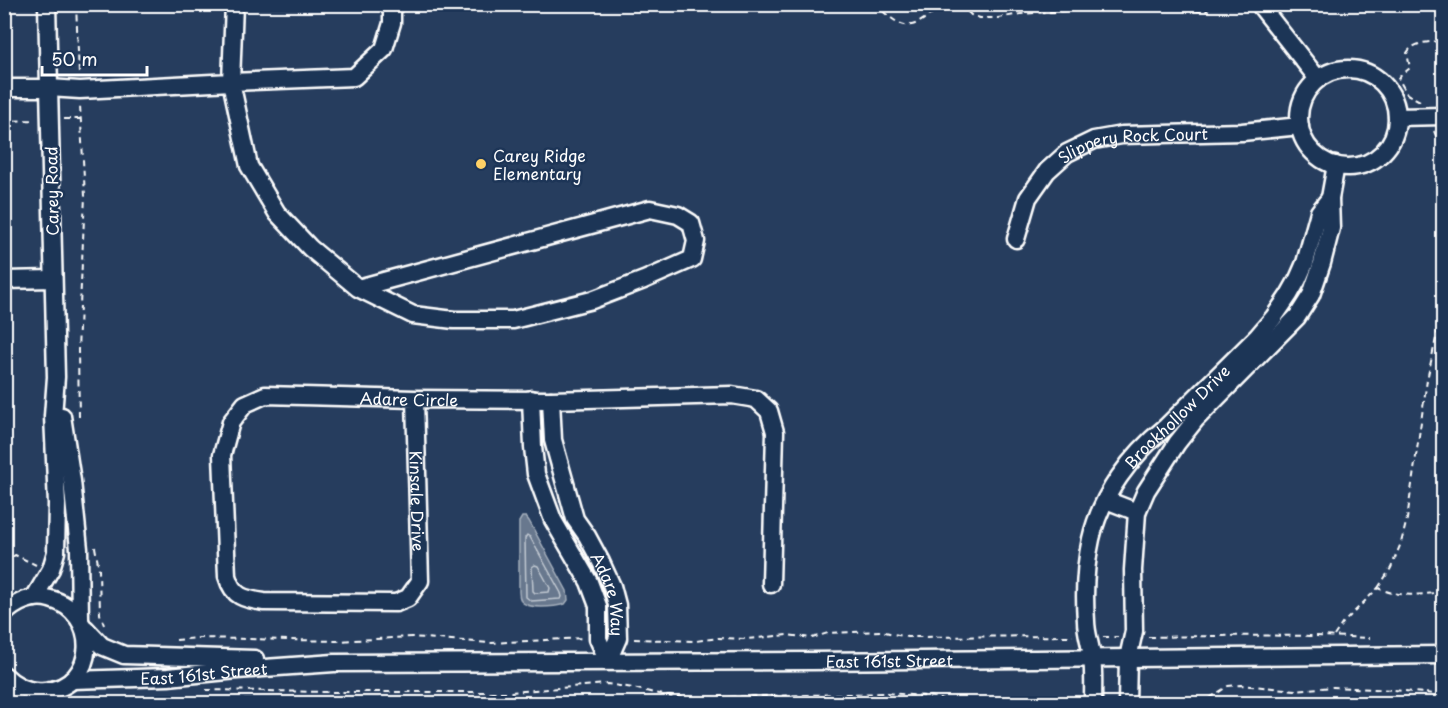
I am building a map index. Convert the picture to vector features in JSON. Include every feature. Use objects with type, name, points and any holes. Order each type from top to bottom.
[{"type":"street","name":"Carey Road","points":[[19,603],[51,569],[56,552],[57,504],[53,416],[56,376],[47,4]]},
{"type":"street","points":[[234,4],[231,82],[249,166],[277,213],[310,248],[358,288],[413,315],[454,320],[513,320],[592,300],[644,280],[692,259],[696,241],[691,223],[678,215],[650,209],[358,288]]},
{"type":"street","points":[[4,88],[80,90],[354,76],[384,50],[392,23],[392,4]]},
{"type":"street","points":[[1259,4],[1318,79]]},
{"type":"street","points":[[1357,69],[1381,81],[1390,92],[1397,117],[1391,142],[1383,152],[1362,165],[1349,166],[1326,161],[1308,147],[1300,126],[1299,113],[1302,100],[1318,79],[1330,72],[1357,69]]},
{"type":"street","points":[[1397,117],[1438,116]]},
{"type":"street","name":"Slippery Rock Court","points":[[1016,239],[1028,198],[1047,171],[1067,153],[1094,140],[1122,135],[1242,132],[1300,126]]},
{"type":"street","name":"Brookhollow Drive","points":[[1093,704],[1093,659],[1086,624],[1085,581],[1091,538],[1106,500],[1127,464],[1152,437],[1188,415],[1264,341],[1297,317],[1311,295],[1331,228],[1330,198],[1336,165]]},
{"type":"street","name":"Brookhollow Drive","points":[[1264,341],[1298,279],[1305,263],[1319,212],[1330,198]]},
{"type":"street","points":[[4,280],[53,279]]},
{"type":"street","points":[[1298,279],[1314,287]]},
{"type":"street","name":"Carey Road","points":[[56,376],[79,549],[82,624],[88,642],[81,669],[68,683]]},
{"type":"street","name":"Adare Circle","points":[[408,598],[396,603],[264,602],[250,600],[236,594],[227,576],[222,455],[231,422],[245,404],[265,395],[415,399],[732,395],[756,399],[769,411],[775,432],[771,584]]},
{"type":"street","name":"Kinsale Drive","points":[[408,598],[420,581],[415,399]]},
{"type":"street","name":"Adare Way","points":[[531,399],[536,474],[542,495],[553,520],[589,582],[598,606],[598,639],[608,661]]},
{"type":"street","name":"Adare Way","points":[[551,399],[554,440],[567,495],[575,519],[605,570],[617,605],[618,638],[608,661]]},
{"type":"street","name":"Brookhollow Drive","points":[[1127,704],[1128,658],[1134,631],[1133,570],[1137,512],[1146,491],[1177,443],[1188,415]]},
{"type":"street","points":[[1106,500],[1137,512]]},
{"type":"street","name":"East 161st Street","points":[[19,603],[47,598],[60,602],[71,609],[102,646],[124,655],[334,663],[1443,655]]},
{"type":"street","points":[[4,614],[19,603]]},
{"type":"street","points":[[598,606],[617,605]]},
{"type":"street","name":"East 161st Street","points":[[8,679],[23,689],[37,692],[51,691],[68,683],[334,663]]},
{"type":"street","points":[[8,679],[15,704]]},
{"type":"street","points":[[51,704],[68,683]]},
{"type":"path","points":[[76,4],[85,196],[78,350],[79,417]]},
{"type":"path","points":[[875,4],[891,20],[908,26],[917,25],[943,4]]},
{"type":"path","points":[[960,4],[971,15],[980,18],[998,18],[1021,14],[1108,8],[1145,10],[1177,6],[1206,11],[1214,4]]},
{"type":"path","points":[[1421,101],[1407,94],[1398,78],[1410,68],[1407,53],[1411,48],[1423,43],[1443,41]]},
{"type":"path","points":[[1438,116],[1435,135],[1443,141]]},
{"type":"path","points":[[4,170],[6,237]]},
{"type":"path","points":[[1334,636],[1342,624],[1378,588],[1391,568],[1401,543],[1407,519],[1427,380],[1443,301]]},
{"type":"path","points":[[95,544],[99,569],[100,614],[107,628]]},
{"type":"path","points":[[4,563],[15,555],[38,566]]},
{"type":"path","points":[[1378,588],[1389,593],[1409,596],[1436,593],[1443,599]]},
{"type":"path","points":[[618,638],[696,641],[787,635],[812,638],[828,633],[881,631],[907,637],[1132,638],[1249,635],[1370,638]]},
{"type":"path","points":[[176,640],[337,641],[412,637],[490,643],[598,639]]},
{"type":"path","points":[[202,690],[512,692],[608,684],[689,698],[887,693],[935,697],[951,704]]},
{"type":"path","points":[[1201,704],[1228,686],[1241,685],[1295,690],[1333,687],[1394,690],[1443,695]]},
{"type":"path","points":[[83,704],[92,696],[101,696]]},
{"type":"shaded area","points":[[405,699],[405,704],[110,703],[126,701]]},
{"type":"water","points":[[522,517],[526,517],[529,521],[567,591],[568,600],[565,604],[535,607],[521,601],[519,522]]},
{"type":"place","name":"Carey Ridge Elementary","points":[[481,164]]}]
